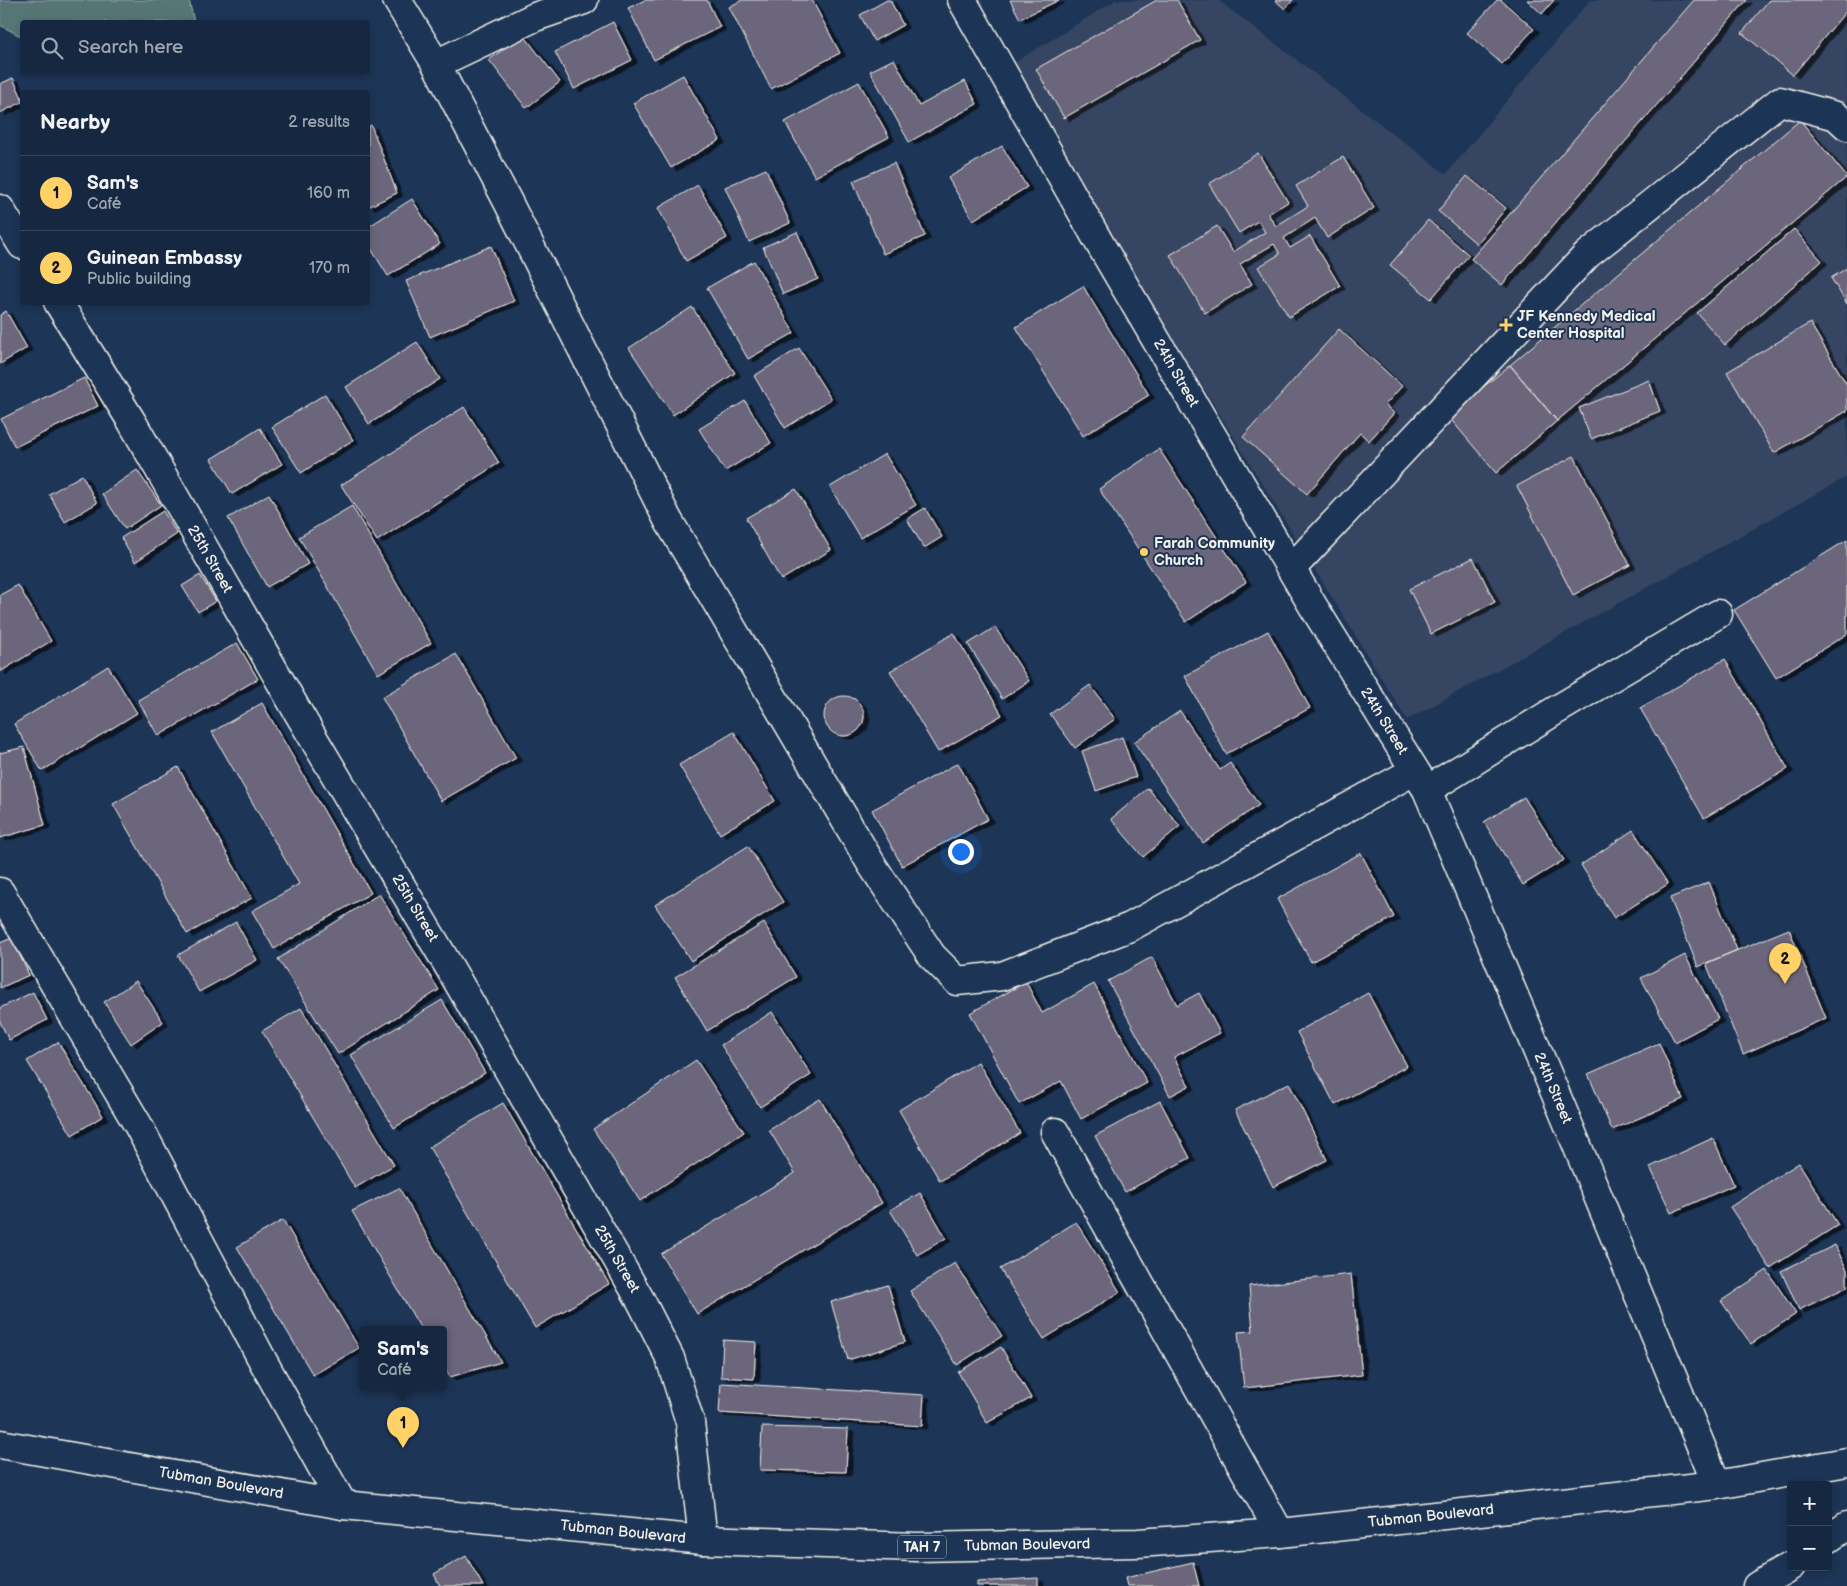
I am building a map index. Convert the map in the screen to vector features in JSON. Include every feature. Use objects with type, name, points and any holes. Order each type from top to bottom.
[{"type":"main road","points":[[397,0],[436,64],[508,202],[668,520],[872,865],[932,956],[957,981],[1002,976],[1130,927],[1553,712],[1718,614]]},
{"type":"main road","points":[[436,64],[535,17],[584,0]]},
{"type":"main road","name":"24th Street","points":[[962,0],[1100,244],[1291,569],[1421,780],[1562,1108],[1717,1485]]},
{"type":"main road","points":[[1291,569],[1587,255],[1780,101],[1836,116],[1847,126]]},
{"type":"main road","points":[[0,209],[20,242]]},
{"type":"main road","name":"25th Street","points":[[60,305],[132,422],[299,714],[454,975],[642,1301],[670,1358],[690,1422],[704,1540]]},
{"type":"main road","points":[[0,892],[138,1125],[264,1363],[342,1505]]},
{"type":"main road","points":[[1055,1132],[1280,1532]]},
{"type":"main road","name":"Tubman Boulevard","points":[[0,1444],[342,1505],[704,1540],[918,1547],[1138,1543],[1280,1532],[1717,1485],[1847,1462]]},
{"type":"main road","points":[[1832,1536],[1847,1526]]},
{"type":"main road","points":[[1757,1586],[1787,1568]]},
{"type":"shaded area","name":"JF Kennedy Medical Center Hospital","points":[[1116,0],[1218,0],[1446,174],[1590,0],[1847,0],[1847,477],[1407,720],[1007,67]]},
{"type":"green space","points":[[0,0],[189,0],[194,20],[20,20],[20,36],[0,25]]},
{"type":"building","points":[[645,0],[707,0],[720,27],[654,60],[628,8]]},
{"type":"building","points":[[742,0],[812,0],[840,53],[771,89],[729,7]]},
{"type":"building","points":[[890,0],[903,25],[874,41],[860,15]]},
{"type":"building","points":[[1010,0],[1059,0],[1020,19]]},
{"type":"building","points":[[1157,0],[1177,0],[1200,40],[1064,118],[1036,69]]},
{"type":"building","points":[[1275,0],[1293,0],[1285,9]]},
{"type":"building","points":[[1497,0],[1501,0],[1534,29],[1502,64],[1467,33]]},
{"type":"building","points":[[1527,0],[1554,0],[1542,14]]},
{"type":"building","points":[[1694,0],[1747,0],[1502,285],[1471,259]]},
{"type":"building","points":[[1769,0],[1847,0],[1847,10],[1793,75],[1742,33]]},
{"type":"building","points":[[613,22],[632,60],[574,89],[555,52]]},
{"type":"building","points":[[523,34],[560,82],[526,108],[489,60]]},
{"type":"building","points":[[894,59],[919,106],[965,81],[977,104],[909,142],[870,71]]},
{"type":"building","points":[[683,75],[720,140],[671,168],[633,103]]},
{"type":"building","points":[[13,78],[20,94],[20,103],[0,113],[0,84]]},
{"type":"building","points":[[859,82],[889,137],[815,177],[785,122]]},
{"type":"building","points":[[1800,120],[1847,177],[1557,421],[1510,365]]},
{"type":"building","points":[[370,126],[397,193],[370,206]]},
{"type":"building","points":[[1002,146],[1027,187],[973,220],[948,178]]},
{"type":"building","points":[[1258,153],[1288,202],[1268,214],[1276,226],[1308,206],[1296,186],[1343,157],[1374,208],[1327,238],[1315,218],[1284,238],[1290,248],[1310,236],[1340,286],[1289,317],[1258,267],[1280,254],[1274,244],[1240,264],[1252,284],[1205,313],[1170,255],[1217,226],[1233,252],[1265,232],[1258,221],[1239,233],[1209,184]]},
{"type":"building","points":[[894,163],[925,236],[883,254],[853,181]]},
{"type":"building","points":[[766,169],[790,223],[749,242],[725,187]]},
{"type":"building","points":[[1467,176],[1506,208],[1477,244],[1438,211]]},
{"type":"building","points":[[698,185],[727,238],[686,261],[658,208]]},
{"type":"building","points":[[412,199],[440,244],[388,276],[370,247],[370,226]]},
{"type":"building","points":[[1428,220],[1469,255],[1431,299],[1390,265]]},
{"type":"building","points":[[1794,229],[1822,261],[1725,345],[1697,313]]},
{"type":"building","points":[[797,232],[818,279],[783,294],[763,247]]},
{"type":"building","points":[[491,246],[514,301],[430,337],[406,281]]},
{"type":"building","points":[[754,261],[794,333],[748,359],[707,288]]},
{"type":"building","points":[[1847,268],[1847,304],[1831,278]]},
{"type":"building","points":[[1083,286],[1149,395],[1083,436],[1016,327]]},
{"type":"building","points":[[692,307],[735,373],[673,415],[629,348]]},
{"type":"building","points":[[6,311],[27,348],[0,364],[0,315]]},
{"type":"building","points":[[1810,323],[1847,385],[1847,411],[1774,453],[1727,372]]},
{"type":"building","points":[[1339,329],[1402,386],[1385,405],[1394,413],[1369,441],[1360,433],[1307,494],[1243,437]]},
{"type":"building","points":[[417,342],[440,379],[369,424],[346,387]]},
{"type":"building","points":[[799,348],[831,399],[785,428],[754,376]]},
{"type":"building","points":[[1510,365],[1557,421],[1496,473],[1448,416]]},
{"type":"building","points":[[84,378],[98,406],[15,447],[1,419]]},
{"type":"building","points":[[1649,380],[1660,411],[1591,439],[1579,408]]},
{"type":"building","points":[[325,394],[353,440],[301,473],[272,427]]},
{"type":"building","points":[[745,401],[771,443],[725,471],[699,429]]},
{"type":"building","points":[[464,407],[499,463],[377,541],[341,485]]},
{"type":"building","points":[[260,428],[282,464],[232,494],[211,459]]},
{"type":"building","points":[[1159,449],[1246,582],[1186,622],[1099,489]]},
{"type":"building","points":[[885,454],[916,505],[860,538],[830,487]]},
{"type":"building","points":[[1574,456],[1630,565],[1573,595],[1517,486]]},
{"type":"building","points":[[137,470],[161,505],[125,529],[102,494]]},
{"type":"building","points":[[82,475],[97,503],[65,522],[49,494]]},
{"type":"building","points":[[796,489],[831,550],[781,580],[746,518]]},
{"type":"building","points":[[269,494],[308,564],[267,587],[228,518]]},
{"type":"building","points":[[352,506],[431,643],[378,674],[299,537]]},
{"type":"building","points":[[925,508],[942,537],[924,548],[907,519]]},
{"type":"building","points":[[163,511],[177,534],[135,562],[121,538]]},
{"type":"building","points":[[1847,540],[1847,634],[1776,678],[1734,610]]},
{"type":"building","points":[[1473,558],[1495,602],[1431,634],[1409,589]]},
{"type":"building","points":[[200,575],[216,601],[198,612],[182,586]]},
{"type":"building","points":[[18,585],[51,641],[0,672],[0,595]]},
{"type":"building","points":[[995,627],[1029,681],[1002,699],[968,644]]},
{"type":"building","points":[[1268,631],[1310,708],[1226,754],[1185,676]]},
{"type":"building","points":[[954,633],[1002,715],[938,752],[890,671]]},
{"type":"building","points":[[237,643],[258,679],[158,736],[138,700]]},
{"type":"building","points":[[456,654],[516,758],[441,801],[382,697]]},
{"type":"building","points":[[1725,659],[1788,769],[1704,818],[1640,708]]},
{"type":"building","points":[[108,666],[137,713],[42,771],[14,724]]},
{"type":"building","points":[[1090,685],[1115,719],[1075,748],[1050,714]]},
{"type":"building","points":[[844,696],[858,702],[864,716],[858,730],[844,736],[830,730],[824,716],[830,702]]},
{"type":"building","points":[[262,703],[371,893],[274,949],[252,911],[299,884],[212,732]]},
{"type":"building","points":[[1180,711],[1220,770],[1230,763],[1259,805],[1203,843],[1134,742]]},
{"type":"building","points":[[734,732],[775,801],[720,834],[679,765]]},
{"type":"building","points":[[1122,737],[1136,777],[1096,791],[1082,751]]},
{"type":"building","points":[[24,747],[45,825],[0,838],[0,753]]},
{"type":"building","points":[[958,763],[988,819],[902,866],[872,810]]},
{"type":"building","points":[[178,767],[252,898],[187,934],[113,804]]},
{"type":"building","points":[[1148,788],[1180,826],[1143,857],[1111,819]]},
{"type":"building","points":[[1524,797],[1564,860],[1523,885],[1484,822]]},
{"type":"building","points":[[1633,830],[1668,884],[1614,918],[1581,865]]},
{"type":"building","points":[[748,846],[783,902],[691,961],[655,905]]},
{"type":"building","points":[[1361,853],[1394,917],[1311,962],[1277,899]]},
{"type":"building","points":[[1709,882],[1737,950],[1698,967],[1670,898]]},
{"type":"building","points":[[379,894],[439,990],[338,1054],[278,959]]},
{"type":"building","points":[[236,922],[257,960],[199,992],[178,955]]},
{"type":"building","points":[[764,923],[796,977],[707,1031],[675,977]]},
{"type":"building","points":[[1789,929],[1826,1018],[1743,1054],[1706,963]]},
{"type":"building","points":[[12,938],[29,975],[0,988],[0,943]]},
{"type":"building","points":[[1685,955],[1718,1019],[1675,1042],[1641,978]]},
{"type":"building","points":[[1152,957],[1177,1005],[1199,993],[1220,1033],[1174,1057],[1189,1086],[1170,1096],[1108,981]]},
{"type":"building","points":[[136,981],[163,1022],[131,1044],[104,1002]]},
{"type":"building","points":[[1026,982],[1042,1013],[1094,984],[1147,1083],[1081,1119],[1061,1081],[1019,1104],[970,1013]]},
{"type":"building","points":[[33,992],[47,1020],[9,1040],[0,1022],[0,1008]]},
{"type":"building","points":[[1368,993],[1407,1066],[1335,1105],[1297,1032]]},
{"type":"building","points":[[442,1000],[485,1073],[394,1128],[351,1055]]},
{"type":"building","points":[[301,1008],[394,1165],[355,1188],[262,1031]]},
{"type":"building","points":[[772,1012],[811,1075],[760,1107],[721,1045]]},
{"type":"building","points":[[58,1042],[103,1116],[72,1135],[27,1061]]},
{"type":"building","points":[[1659,1043],[1683,1099],[1612,1130],[1588,1074]]},
{"type":"building","points":[[696,1060],[744,1132],[640,1201],[593,1129]]},
{"type":"building","points":[[978,1062],[1020,1133],[940,1181],[899,1110]]},
{"type":"building","points":[[1289,1083],[1327,1160],[1273,1187],[1235,1110]]},
{"type":"building","points":[[820,1099],[882,1203],[697,1314],[661,1254],[795,1173],[769,1130]]},
{"type":"building","points":[[1160,1101],[1190,1158],[1125,1192],[1095,1136]]},
{"type":"building","points":[[503,1103],[609,1284],[535,1328],[429,1147]]},
{"type":"building","points":[[1713,1138],[1734,1185],[1671,1213],[1650,1167]]},
{"type":"building","points":[[1799,1163],[1838,1225],[1770,1268],[1730,1207]]},
{"type":"building","points":[[399,1188],[501,1362],[450,1377],[447,1372],[447,1326],[419,1326],[352,1211]]},
{"type":"building","points":[[920,1193],[946,1238],[917,1255],[890,1210]]},
{"type":"building","points":[[283,1220],[359,1348],[313,1375],[237,1247]]},
{"type":"building","points":[[1076,1222],[1120,1292],[1044,1339],[1000,1269]]},
{"type":"building","points":[[1835,1245],[1847,1270],[1847,1287],[1799,1310],[1781,1271]]},
{"type":"building","points":[[955,1263],[1002,1336],[957,1365],[910,1291]]},
{"type":"building","points":[[1767,1270],[1796,1314],[1751,1344],[1721,1301]]},
{"type":"building","points":[[1351,1274],[1362,1375],[1244,1388],[1238,1332],[1253,1331],[1249,1286]]},
{"type":"building","points":[[888,1285],[905,1342],[848,1360],[831,1302]]},
{"type":"building","points":[[723,1340],[756,1342],[754,1379],[721,1377]]},
{"type":"building","points":[[1001,1347],[1031,1398],[987,1423],[958,1372]]},
{"type":"building","points":[[721,1383],[924,1395],[922,1426],[719,1413]]},
{"type":"building","points":[[762,1427],[848,1429],[846,1472],[760,1470]]},
{"type":"building","points":[[466,1556],[483,1586],[440,1586],[434,1574]]},
{"type":"building","points":[[1193,1562],[1199,1586],[1127,1586],[1125,1578]]},
{"type":"building","points":[[1038,1578],[1038,1586],[977,1586],[977,1582]]},
{"type":"place","name":"JF Kennedy Medical Center Hospital","points":[[1506,325]]},
{"type":"place","name":"Farah Community Church","points":[[1144,552]]},
{"type":"place","name":"Guinean Embassy","points":[[1785,984]]},
{"type":"place","name":"Sam's","points":[[403,1448]]}]
